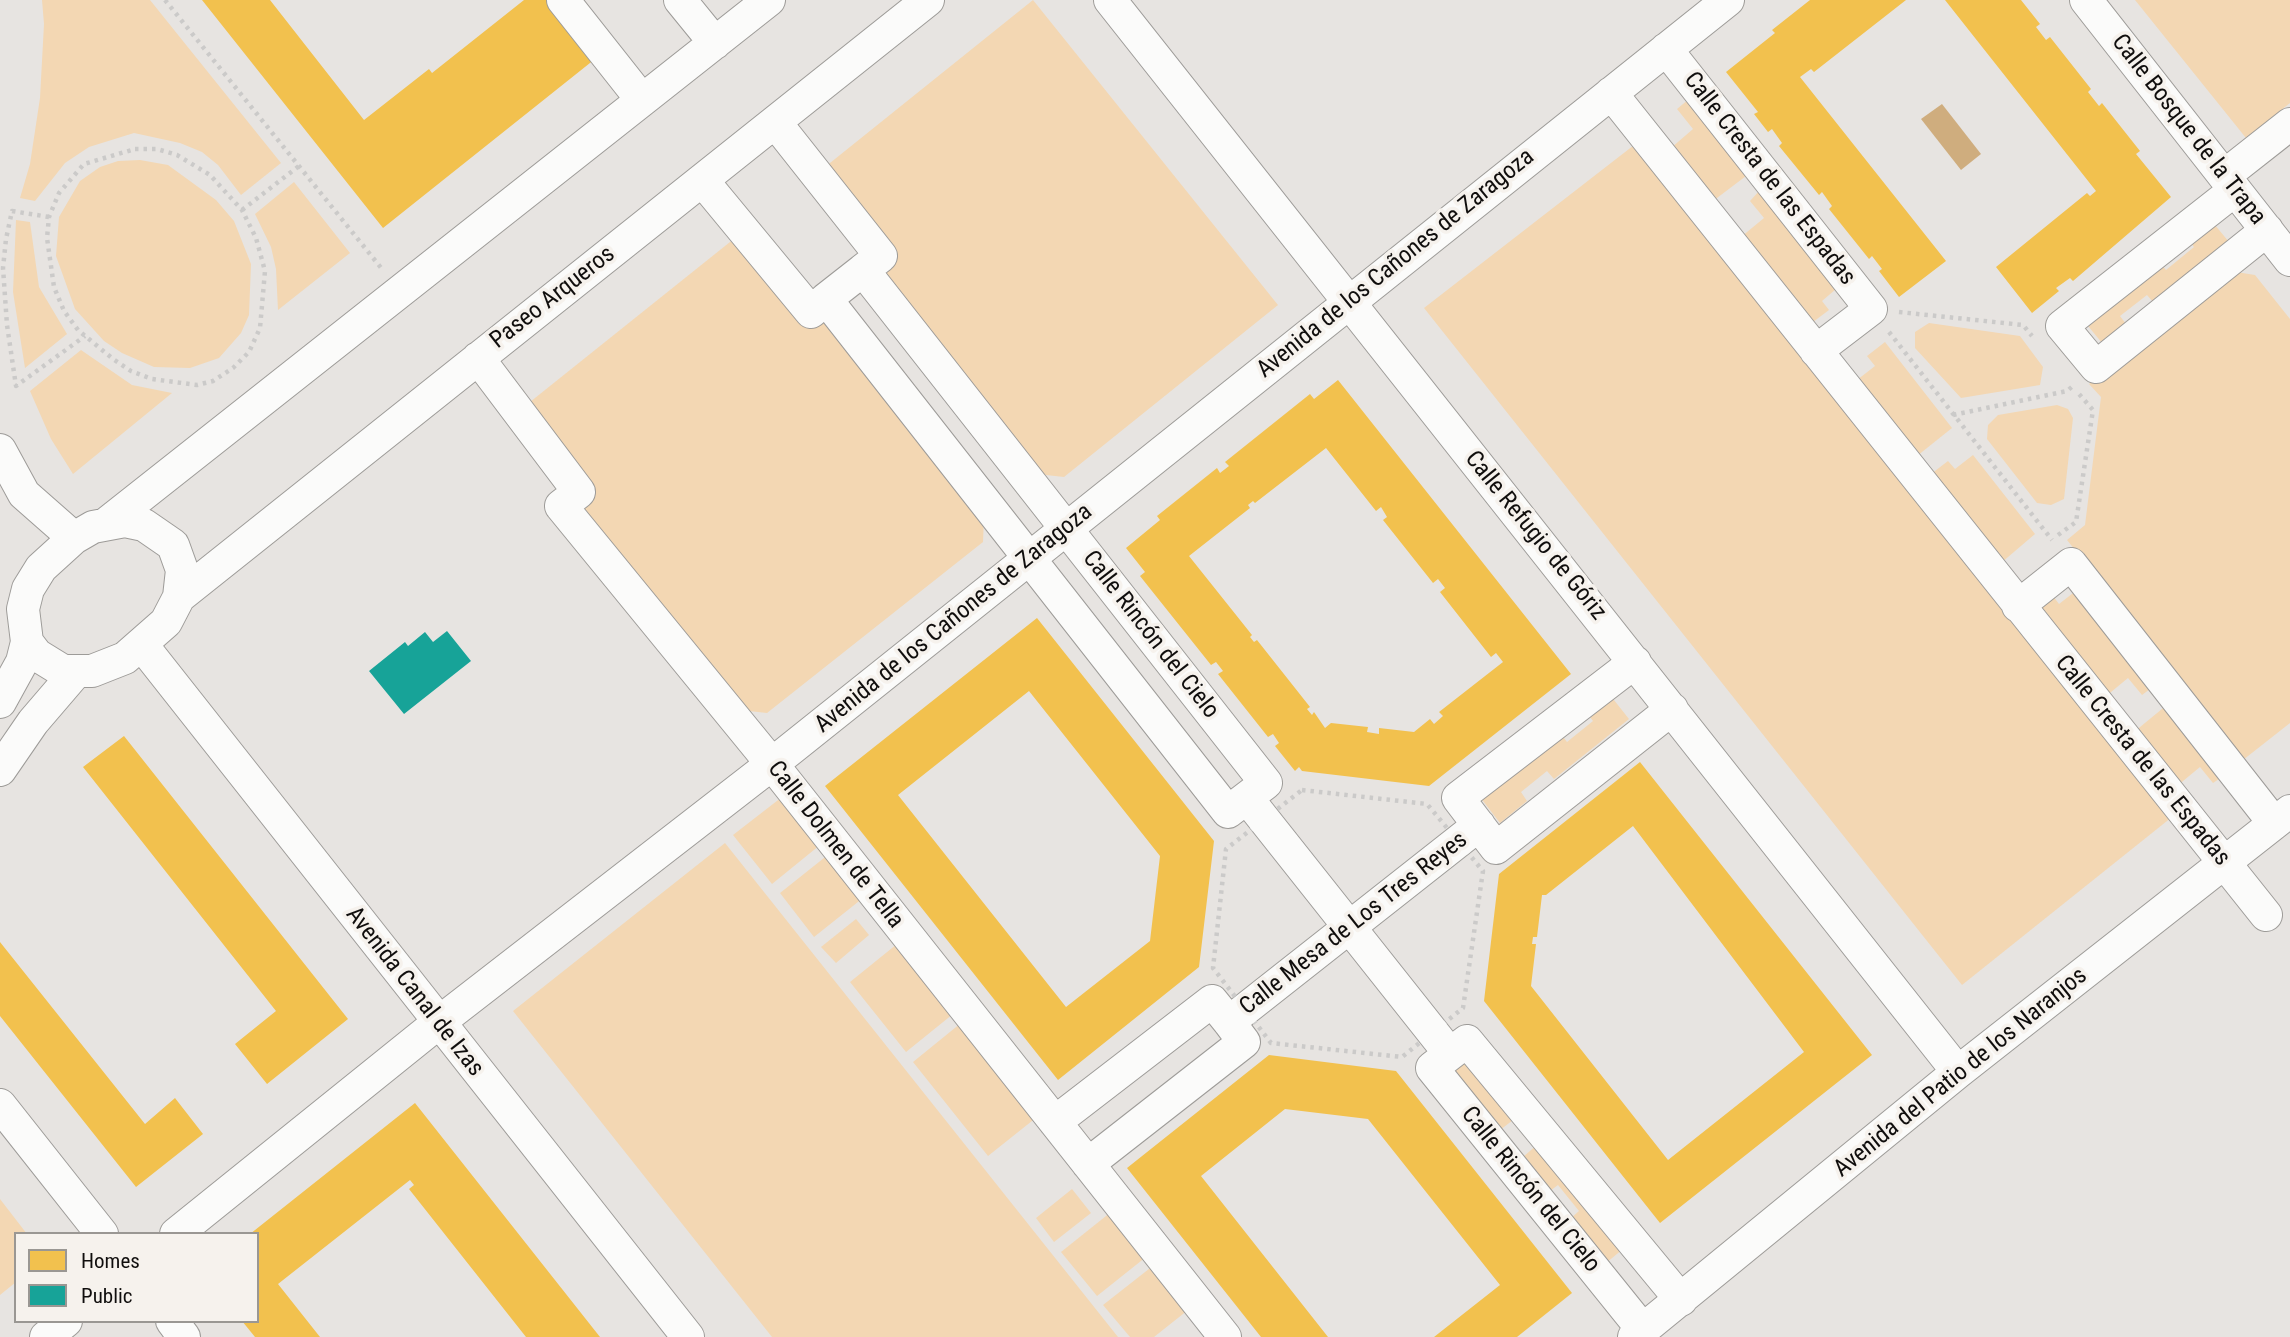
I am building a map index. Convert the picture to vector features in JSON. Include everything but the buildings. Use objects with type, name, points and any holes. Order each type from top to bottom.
[{"type":"street","points":[[563,0],[642,100]]},
{"type":"street","points":[[680,0],[715,43]]},
{"type":"street","points":[[0,702],[18,671],[27,642],[23,609],[28,589],[41,568],[74,538],[107,523],[769,0]]},
{"type":"street","name":"Paseo Arqueros","points":[[179,597],[928,0]]},
{"type":"street","name":"Calle Refugio de Góriz","points":[[1110,0],[1958,1072]]},
{"type":"street","name":"Avenida de los Cañones de Zaragoza","points":[[178,1232],[438,1023],[772,764],[1728,0]]},
{"type":"street","name":"Calle Bosque de la Trapa","points":[[2086,0],[2229,183],[2281,243]]},
{"type":"street","name":"Calle Cresta de las Espadas","points":[[1666,49],[1871,309],[1816,351]]},
{"type":"street","name":"Calle Cresta de las Espadas","points":[[1611,93],[2266,915]]},
{"type":"street","points":[[702,180],[811,312],[881,256],[775,122]]},
{"type":"street","points":[[2281,243],[2085,377],[2062,326],[2229,183],[2290,124]]},
{"type":"street","name":"Calle Rincón del Cielo","points":[[826,299],[1228,812],[1266,783],[863,270]]},
{"type":"street","name":"Calle Dolmen de Tella","points":[[478,358],[579,492],[561,506],[772,764],[1225,1337]]},
{"type":"street","points":[[0,450],[24,494],[74,538]]},
{"type":"street","points":[[27,642],[46,662],[75,673],[108,666],[142,645],[166,622],[179,597],[182,570],[173,545],[144,525],[125,521],[107,523]]},
{"type":"street","points":[[2018,606],[2061,552],[2282,817]]},
{"type":"street","name":"Avenida Canal de Izas","points":[[142,645],[688,1337]]},
{"type":"street","name":"Calle Mesa de Los Tres Reyes","points":[[1635,662],[1458,798],[1496,848],[1672,709]]},
{"type":"street","points":[[0,770],[33,722],[75,673]]},
{"type":"street","points":[[1247,797],[1450,1054]]},
{"type":"street","name":"Avenida del Patio de los Naranjos","points":[[1638,1334],[1958,1072],[2282,817]]},
{"type":"street","name":"Calle Mesa de Los Tres Reyes","points":[[1229,1022],[1479,825]]},
{"type":"street","name":"Calle Mesa de Los Tres Reyes","points":[[1055,1122],[1212,1001],[1229,1022],[1244,1042],[1088,1164]]},
{"type":"street","name":"Calle Rincón del Cielo","points":[[1638,1334],[1432,1068],[1467,1041],[1681,1300]]},
{"type":"street","points":[[0,1105],[100,1232]]},
{"type":"street","points":[[46,1337],[64,1323]]},
{"type":"path","points":[[165,0],[401,291]]},
{"type":"path","points":[[135,149],[157,149],[195,164],[227,192],[242,210],[256,238],[265,271],[265,302],[260,328],[249,352],[233,368],[213,381],[197,385],[152,379],[131,371],[85,336],[64,312],[54,287],[47,238],[49,217],[59,192],[83,164],[135,149]]},
{"type":"path","points":[[242,210],[299,166]]},
{"type":"path","points":[[49,217],[12,211],[6,239],[3,268],[7,325],[16,386],[85,336]]},
{"type":"path","points":[[1871,309],[2024,325],[2040,346]]},
{"type":"path","name":"Calle Cresta de las Espadas","points":[[1871,309],[2061,552]]},
{"type":"path","points":[[2064,376],[2085,377]]},
{"type":"path","points":[[1953,415],[2067,391],[2085,377]]},
{"type":"path","points":[[2061,552],[2076,522],[2093,410],[2085,377]]},
{"type":"shaded area","points":[[42,0],[150,0],[281,163],[241,195],[218,165],[202,152],[180,143],[134,133],[89,147],[65,163],[35,201],[20,198],[30,164],[40,98],[44,24]]},
{"type":"shaded area","points":[[1033,0],[1278,305],[1064,477],[1037,474],[876,271],[825,167]]},
{"type":"shaded area","points":[[2135,0],[2290,0],[2290,103],[2246,138]]},
{"type":"shaded area","points":[[1689,99],[1750,173],[1713,201],[1671,148],[1693,129],[1677,109]]},
{"type":"shaded area","points":[[1942,104],[1981,154],[1961,170],[1921,119]]},
{"type":"shaded area","points":[[1638,142],[2172,817],[1962,985],[1424,308]]},
{"type":"shaded area","points":[[140,160],[168,165],[216,200],[234,221],[251,264],[249,315],[241,333],[219,358],[190,368],[154,367],[122,353],[104,341],[75,309],[56,256],[59,217],[80,181],[100,167],[118,161]]},
{"type":"shaded area","points":[[294,182],[350,253],[278,310],[276,269],[271,247],[255,214]]},
{"type":"shaded area","points":[[1760,190],[1836,289],[1822,301],[1829,310],[1809,325],[1741,237],[1764,218],[1750,201]]},
{"type":"shaded area","points":[[2210,219],[2229,242],[2153,302],[2147,295],[2120,316],[2126,324],[2102,343],[2084,321],[2158,261],[2166,270],[2194,247],[2187,238]]},
{"type":"shaded area","points":[[16,220],[30,222],[39,287],[67,334],[25,368],[13,292]]},
{"type":"shaded area","points":[[735,238],[824,313],[984,517],[983,542],[767,713],[740,710],[580,507],[525,406]]},
{"type":"shaded area","points":[[2230,271],[2255,275],[2290,319],[2290,723],[2243,760],[2067,540],[2085,525],[2101,397],[2089,384]]},
{"type":"shaded area","points":[[1929,323],[2020,336],[2043,367],[2040,385],[1961,398],[1915,348],[1915,332]]},
{"type":"shaded area","points":[[1885,342],[1952,428],[1917,456],[1857,380],[1875,366],[1867,356]]},
{"type":"shaded area","points":[[81,350],[132,385],[172,393],[73,474],[51,439],[30,391]]},
{"type":"shaded area","points":[[2057,405],[2068,409],[2073,418],[2064,499],[2051,505],[2037,503],[1987,439],[1988,425],[1998,415]]},
{"type":"shaded area","points":[[1973,455],[2035,534],[2001,563],[1931,474],[1948,461],[1955,469]]},
{"type":"shaded area","points":[[2077,590],[2154,686],[2142,695],[2128,678],[2105,697],[2035,609],[2053,596],[2059,604]]},
{"type":"shaded area","points":[[1610,695],[1629,719],[1554,779],[1547,771],[1521,792],[1527,801],[1500,823],[1480,797],[1560,733],[1567,742],[1593,721],[1587,713]]},
{"type":"shaded area","points":[[2168,704],[2225,775],[2213,783],[2200,767],[2177,786],[2134,732]]},
{"type":"shaded area","points":[[782,797],[820,845],[772,884],[733,835]]},
{"type":"shaded area","points":[[725,843],[1118,1337],[772,1337],[513,1011]]},
{"type":"shaded area","points":[[829,854],[863,898],[814,937],[780,893]]},
{"type":"shaded area","points":[[856,919],[869,935],[836,963],[821,947]]},
{"type":"shaded area","points":[[897,944],[953,1014],[906,1052],[850,982]]},
{"type":"shaded area","points":[[961,1023],[1037,1117],[988,1156],[913,1062]]},
{"type":"shaded area","points":[[1470,1057],[1517,1117],[1500,1130],[1453,1070]]},
{"type":"shaded area","points":[[1538,1144],[1623,1249],[1606,1263],[1570,1219],[1579,1211],[1558,1185],[1550,1191],[1523,1157]]},
{"type":"shaded area","points":[[1072,1189],[1091,1213],[1054,1242],[1036,1218]]},
{"type":"shaded area","points":[[0,1199],[25,1232],[14,1232],[14,1284],[0,1295]]},
{"type":"shaded area","points":[[1111,1212],[1146,1257],[1097,1296],[1061,1252]]},
{"type":"shaded area","points":[[1154,1265],[1188,1310],[1154,1337],[1130,1337],[1103,1305]]}]
